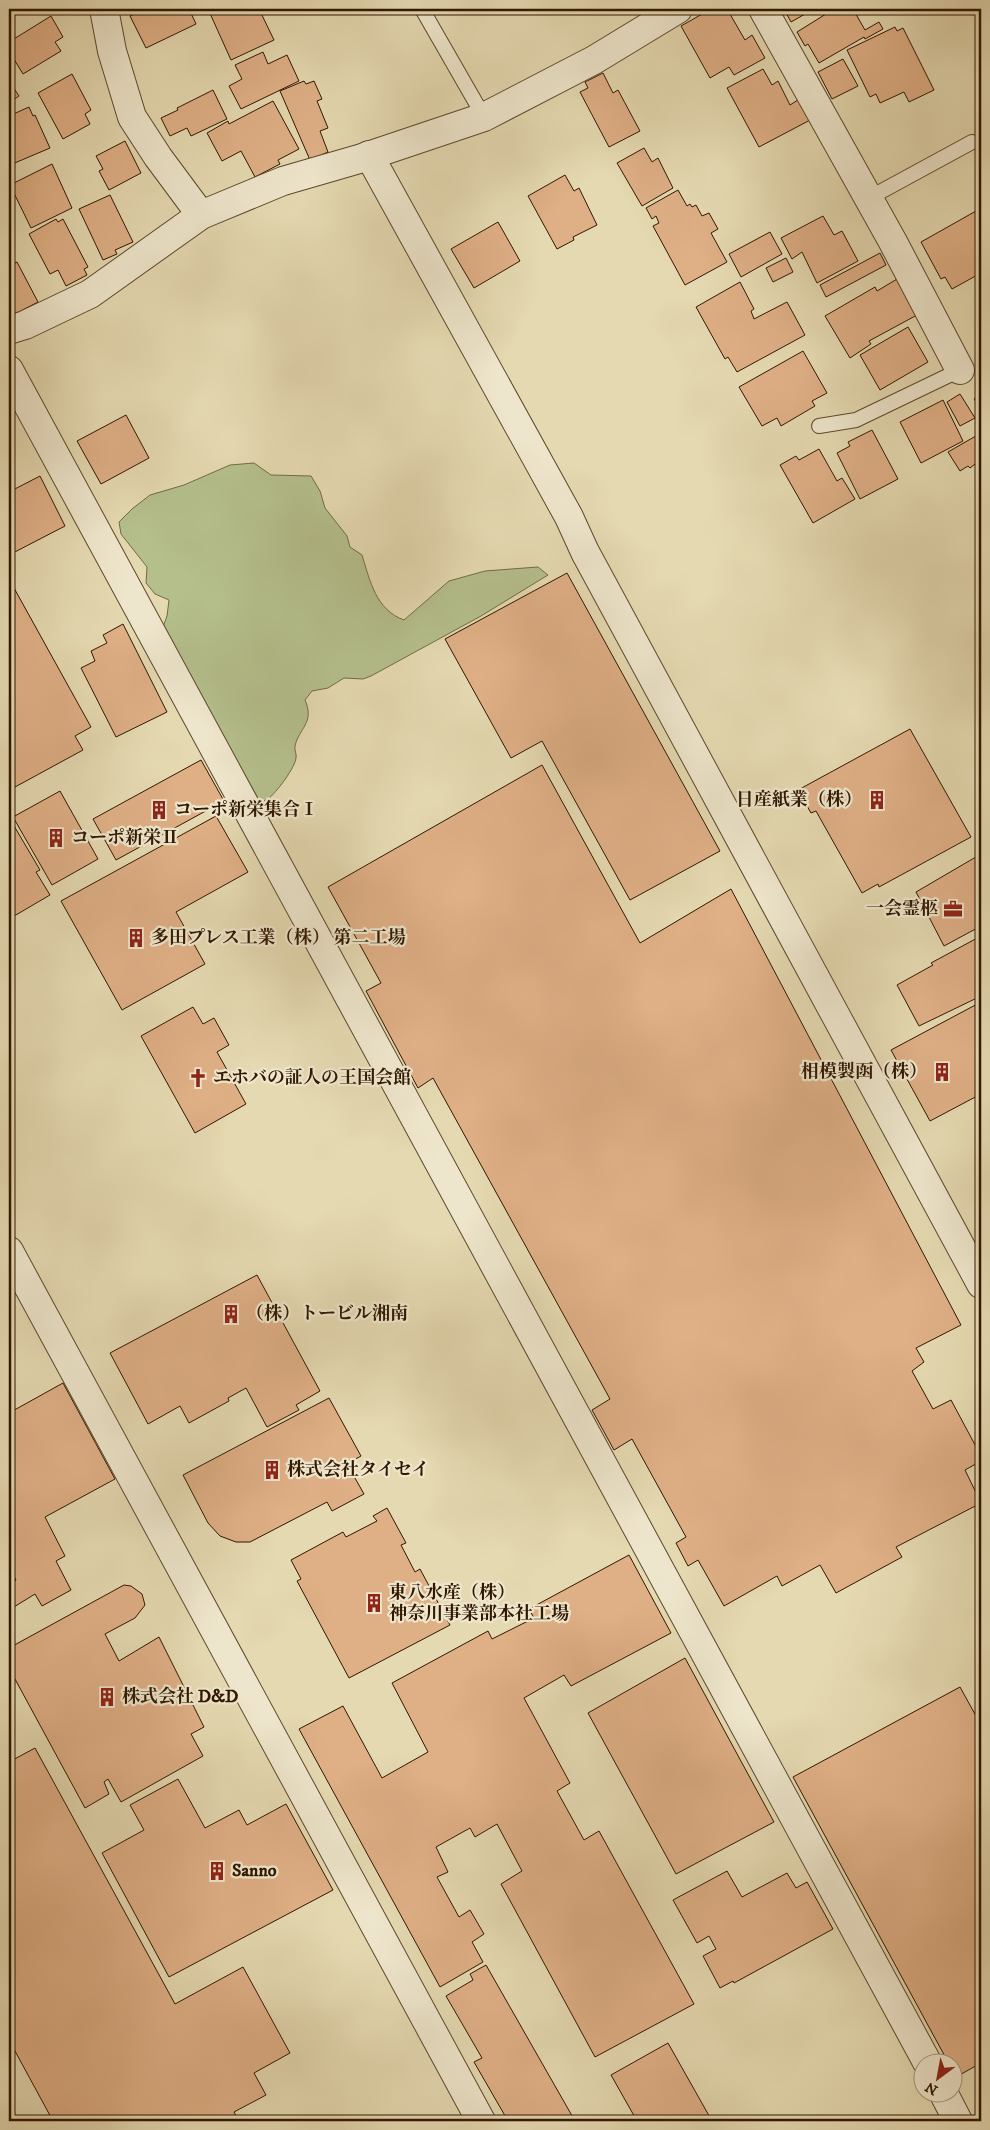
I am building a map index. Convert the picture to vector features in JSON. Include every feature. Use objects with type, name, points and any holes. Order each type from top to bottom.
[{"type":"street","points":[[104,9],[112,52],[132,117],[200,215]]},
{"type":"street","points":[[9,330],[25,325],[90,294],[200,215],[283,181],[369,156],[484,117],[594,60],[678,9]]},
{"type":"street","points":[[764,9],[869,198],[960,370]]},
{"type":"street","points":[[369,156],[569,516],[590,561],[981,1284]]},
{"type":"street","points":[[9,370],[922,2052]]},
{"type":"street","points":[[9,1251],[481,2121]]},
{"type":"street","points":[[948,2102],[958,2121]]},
{"type":"lane","points":[[422,9],[484,117]]},
{"type":"lane","points":[[869,198],[972,142]]},
{"type":"lane","points":[[819,426],[856,420],[960,370]]},
{"type":"green space","points":[[254,463],[271,475],[311,476],[320,491],[325,508],[347,536],[350,547],[362,555],[371,584],[381,602],[394,615],[404,620],[449,581],[485,571],[538,567],[548,575],[481,616],[371,676],[363,679],[344,678],[328,688],[312,691],[305,700],[308,708],[307,720],[295,746],[295,762],[289,774],[268,799],[249,804],[163,627],[167,616],[169,600],[155,594],[146,583],[147,567],[121,534],[119,522],[150,495],[184,485],[230,465]]},
{"type":"building","points":[[145,9],[192,9],[190,11],[196,24],[146,48],[130,16]]},
{"type":"building","points":[[208,9],[259,9],[274,40],[231,60]]},
{"type":"building","points":[[711,9],[727,9],[745,40],[752,35],[765,58],[734,75],[729,67],[710,78],[681,26]]},
{"type":"building","points":[[784,9],[814,9],[791,22]]},
{"type":"building","points":[[834,9],[853,9],[865,30],[879,22],[883,29],[865,39],[864,37],[819,63],[808,44],[805,46],[797,32]]},
{"type":"building","points":[[51,16],[63,37],[55,42],[61,51],[23,74],[9,51],[9,42]]},
{"type":"building","points":[[895,27],[897,31],[903,28],[934,90],[909,102],[904,92],[880,103],[876,94],[870,97],[847,50]]},
{"type":"building","points":[[263,52],[268,64],[287,55],[299,81],[241,109],[229,86],[242,79],[235,65]]},
{"type":"building","points":[[843,59],[858,86],[832,99],[818,72]]},
{"type":"building","points":[[763,69],[772,85],[778,81],[790,105],[801,98],[812,119],[759,147],[727,88]]},
{"type":"building","points":[[603,73],[613,93],[618,90],[640,131],[609,147],[580,92],[588,88],[585,82]]},
{"type":"building","points":[[72,74],[91,110],[85,114],[90,124],[63,139],[38,93]]},
{"type":"building","points":[[9,81],[19,96],[9,103]]},
{"type":"building","points":[[304,81],[306,84],[314,81],[322,99],[317,101],[328,128],[320,131],[328,152],[310,160],[280,91]]},
{"type":"building","points":[[213,90],[227,119],[191,136],[187,128],[170,136],[161,118]]},
{"type":"building","points":[[273,101],[299,149],[278,160],[280,164],[255,177],[241,151],[222,161],[207,133],[228,121],[229,124]]},
{"type":"building","points":[[29,107],[33,116],[35,115],[50,148],[10,165],[9,116]]},
{"type":"building","points":[[125,141],[141,173],[109,190],[99,171],[103,169],[96,156]]},
{"type":"building","points":[[644,148],[652,162],[658,158],[673,188],[642,206],[617,163]]},
{"type":"building","points":[[52,164],[72,208],[31,228],[10,185]]},
{"type":"building","points":[[565,175],[574,191],[579,188],[597,225],[573,237],[574,240],[557,249],[528,196]]},
{"type":"building","points":[[678,190],[687,206],[690,204],[692,207],[696,205],[702,216],[709,213],[718,229],[711,233],[727,262],[685,285],[653,226],[659,223],[656,216],[652,219],[646,208]]},
{"type":"building","points":[[110,195],[133,242],[115,250],[117,254],[103,260],[79,209]]},
{"type":"building","points":[[976,211],[981,220],[981,273],[952,289],[945,277],[941,279],[921,242]]},
{"type":"building","points":[[823,216],[834,235],[842,231],[858,261],[817,283],[802,252],[792,259],[781,238]]},
{"type":"building","points":[[56,219],[58,222],[63,219],[88,267],[84,269],[87,275],[66,286],[58,270],[50,274],[29,234]]},
{"type":"building","points":[[498,222],[520,261],[474,288],[451,249]]},
{"type":"building","points":[[770,232],[782,254],[741,277],[729,254]]},
{"type":"building","points":[[880,253],[886,265],[826,297],[820,285]]},
{"type":"building","points":[[786,258],[793,272],[773,282],[766,268]]},
{"type":"building","points":[[17,262],[38,302],[9,317],[9,266]]},
{"type":"building","points":[[897,279],[917,315],[869,341],[871,344],[850,358],[825,316],[875,287],[877,291]]},
{"type":"building","points":[[740,282],[754,309],[751,311],[754,319],[787,302],[805,335],[737,372],[728,357],[725,359],[696,307]]},
{"type":"building","points":[[908,327],[928,362],[880,390],[860,355]]},
{"type":"building","points":[[803,351],[827,393],[812,401],[815,406],[781,426],[777,418],[762,426],[739,387]]},
{"type":"building","points":[[960,394],[975,418],[960,426],[947,402]]},
{"type":"building","points":[[943,400],[963,441],[921,463],[900,422]]},
{"type":"building","points":[[126,415],[149,458],[101,484],[77,441]]},
{"type":"building","points":[[872,430],[898,479],[860,499],[837,453],[850,446],[848,442]]},
{"type":"building","points":[[981,433],[981,464],[979,461],[970,468],[968,466],[960,471],[948,452]]},
{"type":"building","points":[[819,449],[837,481],[842,478],[855,499],[813,523],[780,465],[796,456],[799,460]]},
{"type":"building","points":[[40,476],[65,526],[9,555],[9,492]]},
{"type":"building","points":[[567,573],[720,851],[630,900],[542,741],[511,758],[445,639]]},
{"type":"building","points":[[9,579],[91,727],[75,736],[83,750],[15,787],[9,775]]},
{"type":"building","points":[[123,624],[167,712],[116,737],[81,668],[95,661],[91,651],[107,643],[103,635]]},
{"type":"building","name":"日産紙業（株）","points":[[910,729],[971,837],[879,887],[878,884],[862,893],[816,811],[811,813],[798,790]]},
{"type":"building","name":"コーポ新栄集合Ⅰ","points":[[201,760],[224,801],[116,860],[93,819]]},
{"type":"building","points":[[542,765],[640,943],[731,889],[961,1325],[916,1348],[924,1362],[912,1371],[933,1409],[951,1400],[981,1456],[981,1461],[965,1470],[981,1503],[896,1547],[902,1557],[836,1593],[820,1565],[782,1586],[777,1576],[724,1606],[698,1560],[688,1566],[676,1543],[686,1537],[632,1439],[614,1450],[592,1410],[610,1399],[433,1078],[418,1088],[366,991],[381,983],[328,887]]},
{"type":"building","name":"コーポ新栄Ⅱ","points":[[60,791],[98,859],[52,885],[13,817]]},
{"type":"building","name":"多田プレス工業（株） 第二工場","points":[[216,816],[248,872],[176,912],[205,964],[122,1010],[61,901]]},
{"type":"building","points":[[10,819],[40,870],[36,872],[50,895],[9,919]]},
{"type":"building","name":"一会霊柩","points":[[981,854],[981,926],[944,946],[916,892]]},
{"type":"building","points":[[981,936],[981,996],[919,1026],[897,985],[933,965],[931,963]]},
{"type":"building","name":"相模製函（株）","points":[[981,1002],[981,1094],[930,1121],[891,1050]]},
{"type":"building","name":"エホバの証人の王国会館","points":[[193,1007],[203,1024],[214,1018],[229,1045],[217,1052],[246,1104],[195,1133],[141,1036]]},
{"type":"building","name":"（株）トービル湘南","points":[[257,1275],[320,1391],[296,1405],[299,1410],[267,1427],[246,1388],[228,1398],[229,1401],[189,1423],[180,1406],[148,1424],[110,1353]]},
{"type":"building","points":[[63,1383],[115,1479],[45,1517],[65,1556],[56,1561],[71,1590],[42,1606],[35,1594],[9,1610],[9,1584],[16,1580],[9,1567],[9,1413]]},
{"type":"building","name":"株式会社タイセイ","points":[[329,1398],[361,1456],[347,1464],[364,1494],[332,1511],[327,1502],[250,1542],[236,1542],[220,1536],[208,1523],[183,1475]]},
{"type":"building","name":"東八水産（株） 神奈川事業部本社工場","points":[[387,1508],[406,1543],[401,1545],[415,1572],[420,1569],[450,1625],[349,1678],[297,1581],[301,1579],[291,1560],[343,1532],[346,1537],[377,1521],[373,1516]]},
{"type":"building","points":[[629,1555],[671,1633],[571,1686],[564,1675],[524,1698],[570,1783],[557,1791],[584,1840],[599,1831],[694,2004],[595,2057],[501,1884],[522,1871],[497,1824],[475,1837],[470,1828],[436,1847],[448,1872],[437,1877],[459,1917],[470,1910],[484,1934],[472,1942],[483,1962],[440,1987],[299,1729],[343,1706],[382,1778],[428,1752],[392,1683],[488,1631],[492,1639],[534,1618],[529,1609]]},
{"type":"building","name":"株式会社 D&D","points":[[124,1585],[131,1586],[142,1594],[145,1605],[135,1618],[105,1634],[119,1661],[159,1637],[204,1727],[191,1734],[203,1756],[121,1802],[108,1779],[104,1782],[109,1794],[85,1808],[9,1668],[9,1648]]},
{"type":"building","points":[[685,1658],[774,1822],[676,1874],[588,1713]]},
{"type":"building","points":[[960,1687],[981,1725],[981,2063],[962,2074],[962,2052],[943,2052],[793,1777]]},
{"type":"building","points":[[35,1748],[175,2004],[243,1967],[290,2053],[254,2073],[266,2095],[234,2112],[239,2121],[53,2121],[9,2040],[9,1762]]},
{"type":"building","name":"Sanno","points":[[178,1779],[205,1828],[239,1810],[247,1825],[286,1804],[333,1890],[169,1977],[102,1853],[144,1830],[130,1805]]},
{"type":"building","points":[[727,1871],[742,1897],[787,1873],[796,1888],[807,1882],[833,1929],[734,1983],[733,1981],[720,1988],[703,1956],[716,1949],[709,1936],[697,1943],[673,1900]]},
{"type":"building","points":[[486,1965],[575,2121],[508,2121],[474,2062],[482,2058],[446,1996],[473,1980],[470,1974]]},
{"type":"building","points":[[668,2043],[712,2121],[637,2121],[611,2075]]},
{"type":"place","name":"日産紙業（株）","points":[[877,800]]},
{"type":"place","name":"コーポ新栄集合Ⅰ","points":[[159,810]]},
{"type":"place","name":"コーポ新栄Ⅱ","points":[[56,838]]},
{"type":"place","name":"一会霊柩","points":[[953,909]]},
{"type":"place","name":"多田プレス工業（株） 第二工場","points":[[136,938]]},
{"type":"place","name":"相模製函（株）","points":[[942,1072]]},
{"type":"place","name":"エホバの証人の王国会館","points":[[198,1078]]},
{"type":"place","name":"（株）トービル湘南","points":[[231,1314]]},
{"type":"place","name":"株式会社タイセイ","points":[[272,1470]]},
{"type":"place","name":"東八水産（株） 神奈川事業部本社工場","points":[[374,1603]]},
{"type":"place","name":"株式会社 D&D","points":[[107,1697]]},
{"type":"place","name":"Sanno","points":[[217,1871]]}]
